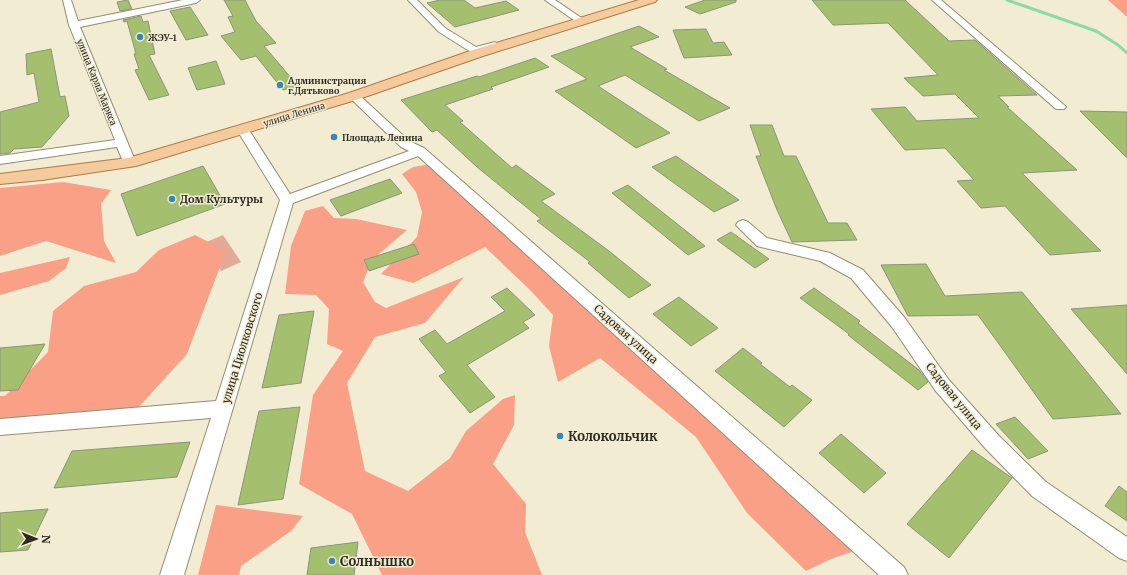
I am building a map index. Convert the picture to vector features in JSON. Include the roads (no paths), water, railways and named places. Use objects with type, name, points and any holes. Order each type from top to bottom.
[{"type":"main road","name":"улица Ленина","points":[[0,179],[130,163],[354,96],[523,39],[651,0]]},
{"type":"street","name":"улица Карла Маркса","points":[[67,0],[74,25],[130,163]]},
{"type":"street","points":[[74,25],[196,0]]},
{"type":"street","points":[[412,0],[442,30],[475,50],[520,38],[523,39]]},
{"type":"street","points":[[549,0],[581,21]]},
{"type":"street","points":[[936,0],[1060,107]]},
{"type":"street","name":"Садовая улица","points":[[354,96],[405,144],[420,151],[896,575]]},
{"type":"street","points":[[243,130],[287,200],[420,151]]},
{"type":"street","points":[[0,160],[122,143]]},
{"type":"street","name":"улица Циолковского","points":[[172,575],[287,200]]},
{"type":"street","name":"Садовая улица","points":[[743,225],[762,242],[825,257],[857,274],[898,322],[942,385],[992,442],[1039,488],[1127,550]]},
{"type":"street","points":[[0,427],[223,409]]},
{"type":"waterway","points":[[1007,0],[1096,31],[1118,45],[1127,53]]},
{"type":"place","name":"ЖЭУ-1","points":[[140,37]]},
{"type":"place","name":"Администрация г.Дятьково","points":[[280,85]]},
{"type":"place","name":"Площадь Ленина","points":[[334,137]]},
{"type":"place","name":"Дом Культуры","points":[[172,199]]},
{"type":"place","name":"Колокольчик","points":[[560,436]]},
{"type":"place","name":"Солнышко","points":[[332,561]]}]
